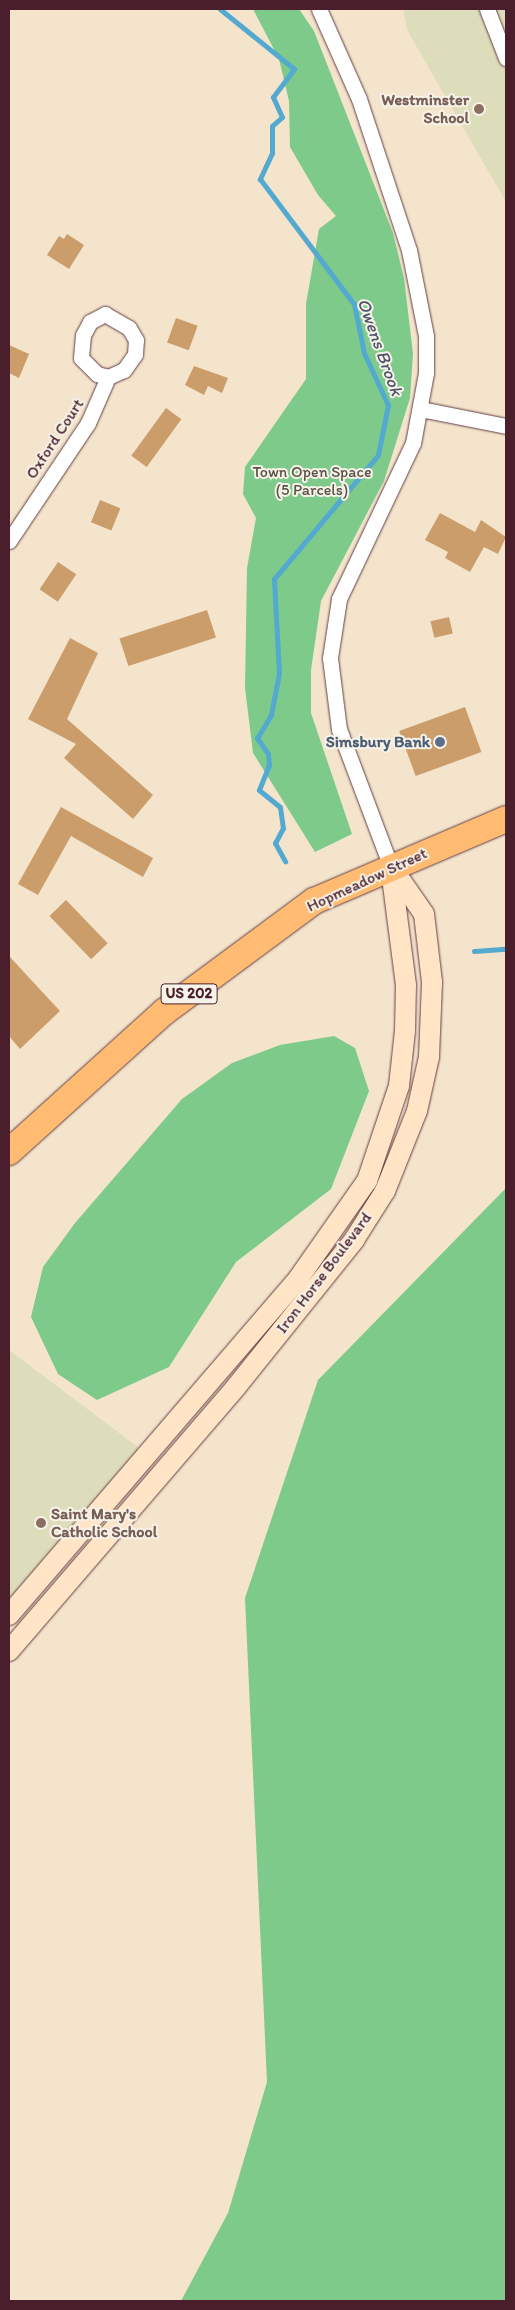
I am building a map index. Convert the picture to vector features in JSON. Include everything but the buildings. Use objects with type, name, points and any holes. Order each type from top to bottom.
[{"type":"highway","name":"Hopmeadow Street","points":[[9,1152],[164,1012],[314,901],[390,865],[506,819]]},
{"type":"street","points":[[319,9],[359,99],[419,287],[426,336],[422,409],[396,484],[340,599],[330,658],[339,729],[390,865]]},
{"type":"street","points":[[488,9],[506,58]]},
{"type":"street","name":"Oxford Court","points":[[9,541],[88,423],[108,377]]},
{"type":"street","points":[[422,409],[506,426]]},
{"type":"street","name":"Iron Horse Boulevard","points":[[9,1615],[298,1279],[367,1181],[399,1086],[405,1031],[406,985],[390,865]]},
{"type":"street","name":"Iron Horse Boulevard","points":[[9,1651],[236,1386],[354,1240],[385,1190],[419,1102],[429,1057],[432,982],[424,914],[390,865]]},
{"type":"shaded area","name":"Westminster School","points":[[403,9],[506,9],[506,202],[407,30]]},
{"type":"shaded area","name":"Saint Mary's Catholic School","points":[[9,1350],[139,1448],[9,1599]]},
{"type":"green space","name":"Town Open Space (5 Parcels)","points":[[253,9],[299,9],[314,31],[393,233],[404,278],[413,354],[410,398],[384,481],[321,601],[311,670],[311,713],[352,834],[315,852],[253,753],[245,688],[247,568],[256,518],[243,494],[245,467],[306,379],[306,304],[319,229],[336,216],[318,195],[290,147],[289,101],[279,59]]},
{"type":"green space","points":[[334,1036],[355,1048],[369,1091],[331,1189],[236,1262],[169,1367],[97,1400],[58,1374],[31,1317],[43,1267],[75,1223],[182,1099],[232,1063],[280,1045]]},
{"type":"green space","points":[[506,1188],[506,2301],[181,2301],[228,2213],[267,2082],[245,1598],[318,1380]]},
{"type":"waterway","name":"Owens Brook","points":[[220,9],[294,69],[273,97],[282,117],[272,126],[272,153],[260,179],[354,304],[364,353],[388,405],[378,455],[274,579],[279,673],[271,715],[257,738],[268,754],[269,765],[259,790],[280,807],[283,828],[275,843],[285,861]]},
{"type":"waterway","name":"Owens Brook","points":[[474,951],[506,949]]},
{"type":"place","name":"Westminster School","points":[[479,109]]},
{"type":"place","name":"Simsbury Bank","points":[[440,742]]},
{"type":"place","name":"Saint Mary's Catholic School","points":[[41,1523]]}]
